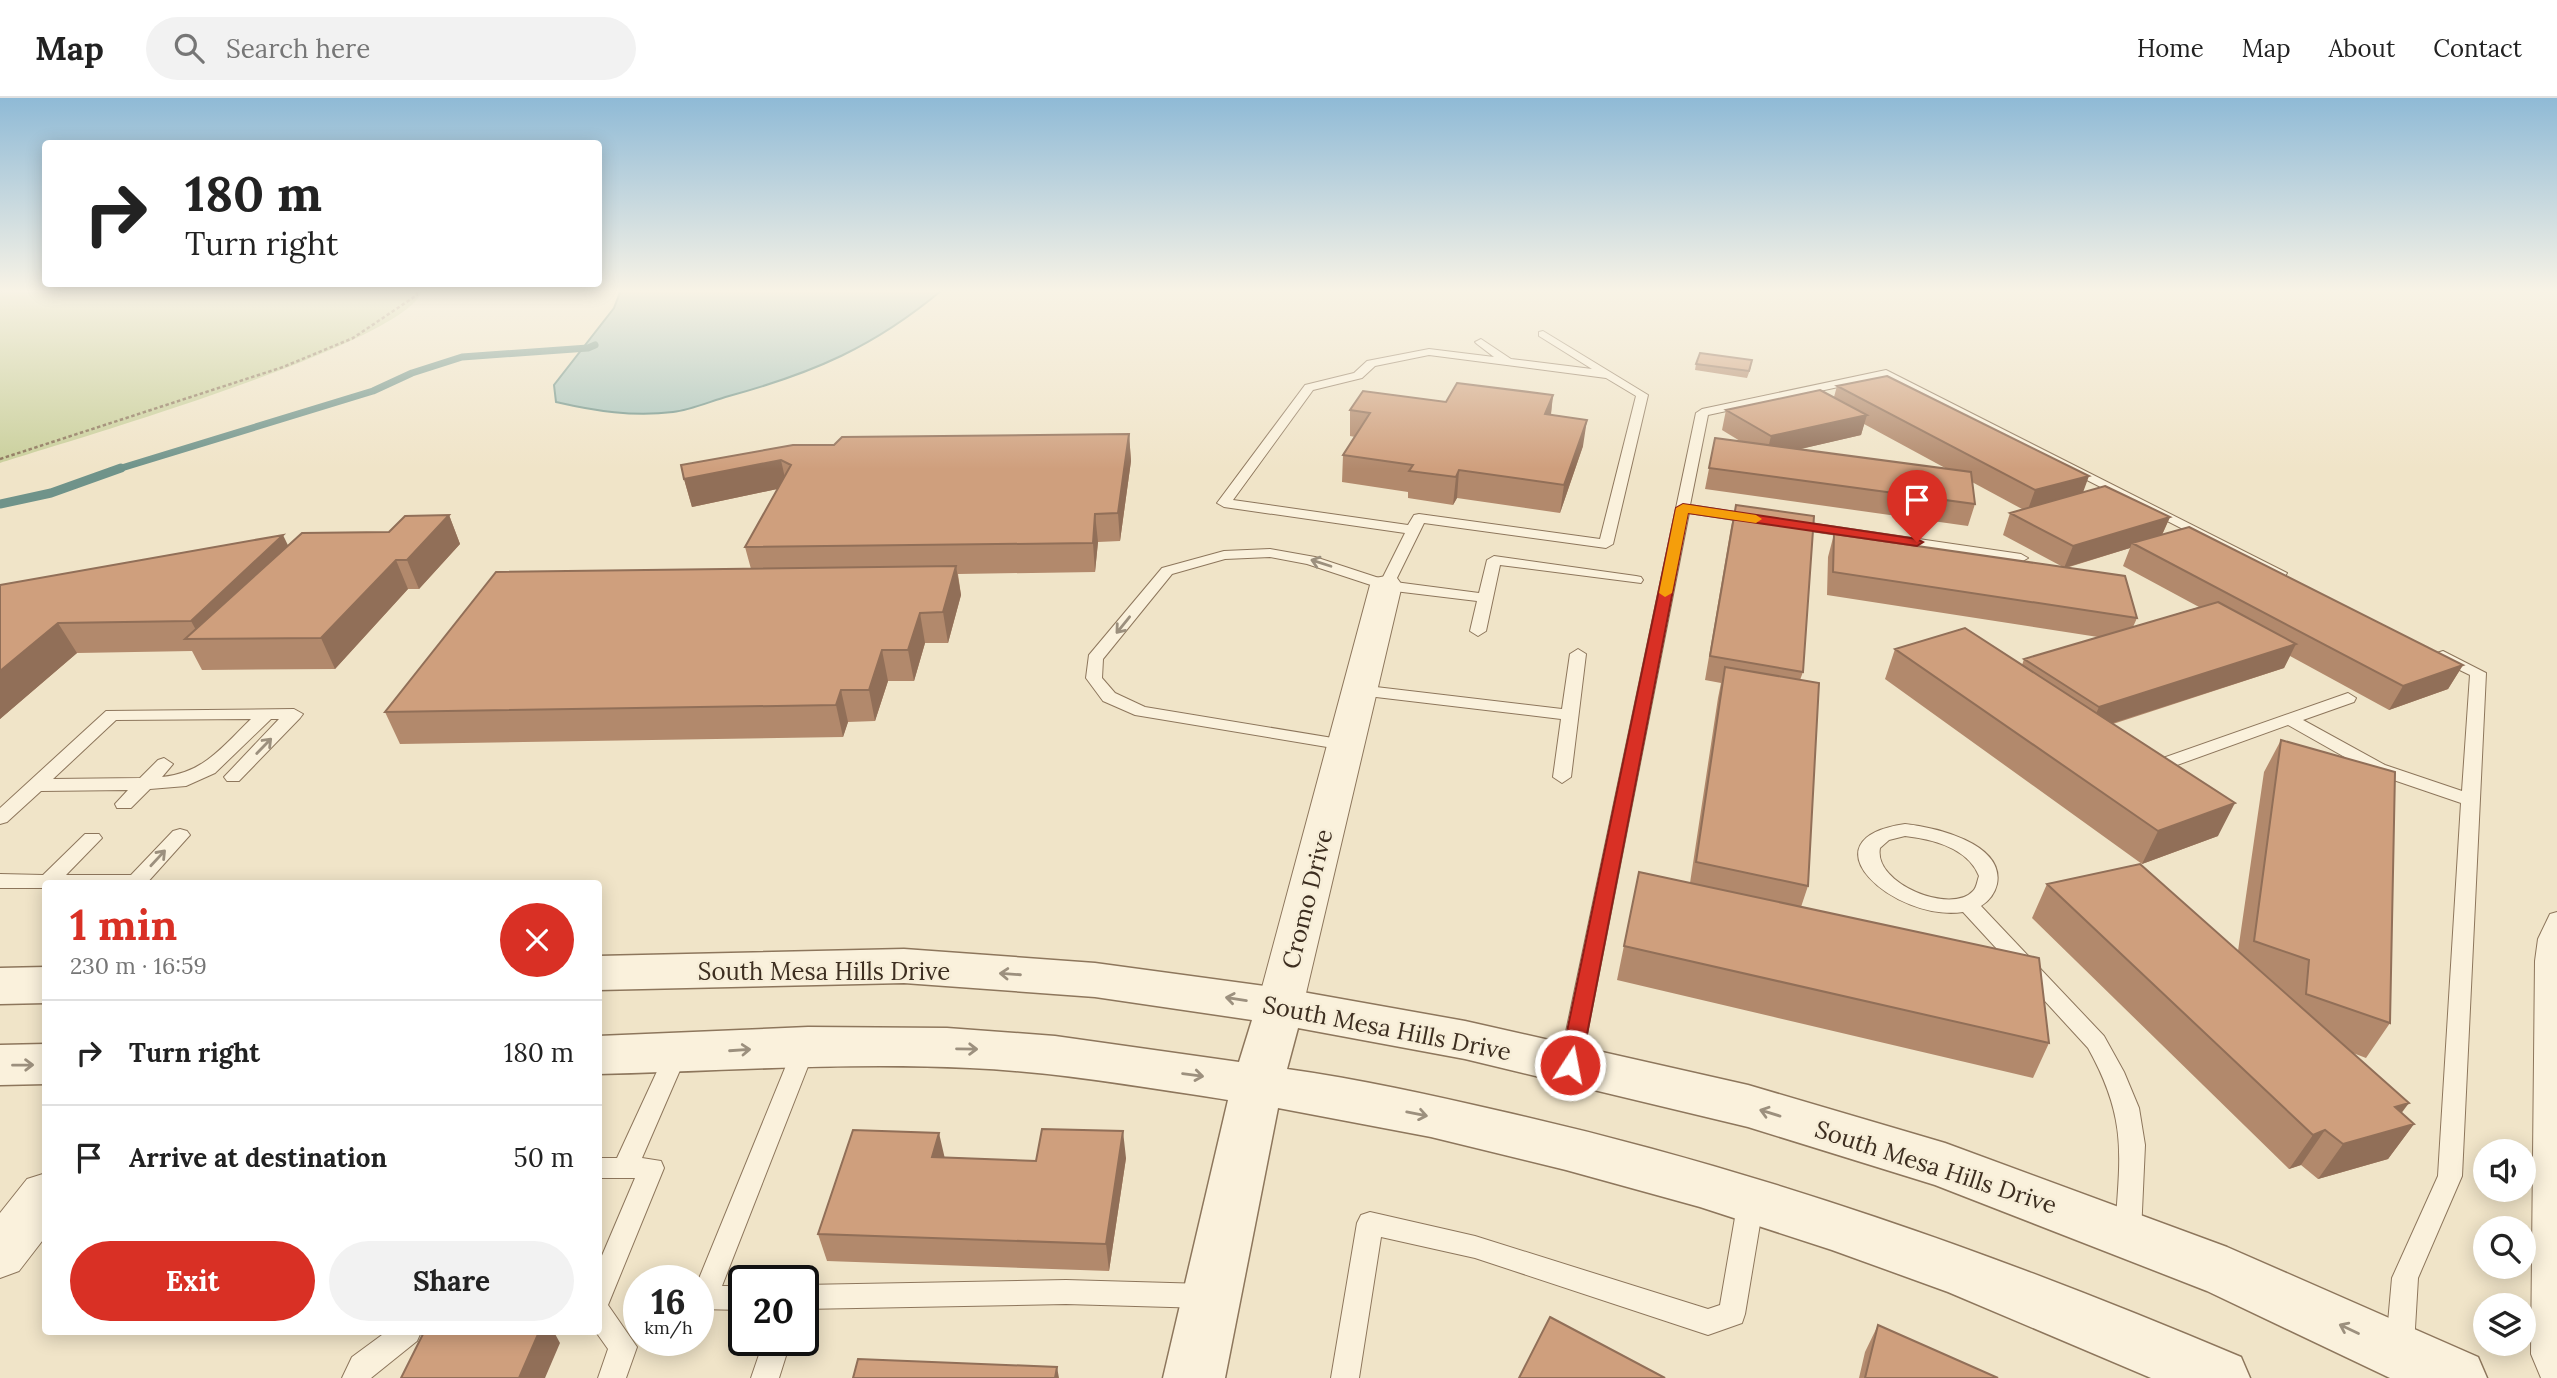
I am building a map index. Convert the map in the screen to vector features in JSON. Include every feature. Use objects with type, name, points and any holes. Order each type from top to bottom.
[{"type":"street","name":"Cromo Drive","points":[[1194,1378],[1258,1083],[1280,1006],[1386,585]]},
{"type":"street","name":"South Mesa Hills Drive","points":[[602,973],[904,966],[1095,980],[1280,1006],[1465,1040],[1748,1106],[1945,1166],[2128,1233],[2227,1273],[2456,1378]]},
{"type":"street","points":[[602,1055],[676,1054],[805,1046],[995,1049],[1258,1083],[1516,1134],[1751,1200],[1879,1241],[2151,1363],[2219,1378]]},
{"type":"street","points":[[0,1065],[42,1064]]},
{"type":"street","points":[[0,1254],[42,1200]]},
{"type":"lane","points":[[1492,350],[1509,362]]},
{"type":"lane","points":[[1386,585],[1419,518],[1606,544],[1643,395],[1569,350]]},
{"type":"lane","points":[[1413,530],[1224,503],[1309,387],[1358,376],[1371,363],[1429,352],[1611,375]]},
{"type":"lane","points":[[1570,1065],[1702,413],[1886,373],[2293,580]]},
{"type":"lane","points":[[1683,508],[2021,558]]},
{"type":"lane","points":[[1346,745],[1141,711],[1110,697],[1094,678],[1095,658],[1167,570],[1224,555],[1269,553],[1310,560],[1386,585],[1486,598]]},
{"type":"lane","points":[[1478,631],[1494,560],[1636,580]]},
{"type":"lane","points":[[2399,1352],[2405,1279],[2450,1176],[2478,673],[2428,648]]},
{"type":"lane","points":[[1562,777],[1578,654]]},
{"type":"lane","points":[[1360,690],[1570,715]]},
{"type":"lane","points":[[2150,769],[2348,698]]},
{"type":"lane","points":[[0,818],[112,715],[207,721],[294,715],[233,777]]},
{"type":"lane","points":[[37,785],[145,784],[186,780],[209,769],[266,715]]},
{"type":"lane","points":[[2289,719],[2379,769],[2470,800]]},
{"type":"lane","points":[[124,804],[164,764]]},
{"type":"lane","points":[[95,785],[112,768]]},
{"type":"lane","points":[[1905,830],[1941,836],[1959,844],[1983,865],[1988,877],[1986,888],[1979,897],[1967,903],[1927,903],[1888,886],[1875,873],[1868,860],[1869,848],[1876,838],[1889,832],[1905,830]]},
{"type":"lane","points":[[138,880],[180,835]]},
{"type":"lane","points":[[49,880],[92,838]]},
{"type":"lane","points":[[0,881],[42,881]]},
{"type":"lane","points":[[1967,903],[2096,1042],[2113,1072],[2127,1108],[2133,1144],[2128,1233]]},
{"type":"lane","points":[[2555,1378],[2545,1354],[2546,975],[2548,939],[2557,919]]},
{"type":"lane","points":[[728,1298],[704,1298],[805,1046]]},
{"type":"lane","points":[[625,1168],[676,1054]]},
{"type":"lane","points":[[602,1168],[652,1168],[602,1287]]},
{"type":"lane","points":[[1345,1378],[1370,1223],[1475,1247],[1708,1322],[1732,1314],[1751,1200]]},
{"type":"lane","points":[[819,1297],[1066,1292],[1212,1296]]},
{"type":"lane","points":[[602,1318],[623,1347],[612,1378]]},
{"type":"lane","points":[[356,1378],[362,1366],[403,1335]]},
{"type":"lane","points":[[765,1378],[773,1356]]},
{"type":"path","points":[[0,459],[283,367],[325,350]]},
{"type":"green space","points":[[0,350],[329,350],[158,413],[0,463]]},
{"type":"water","points":[[581,350],[854,350],[788,378],[673,412],[629,413],[556,402],[554,385]]},
{"type":"building","points":[[1700,353],[1752,360],[1749,371],[1696,364]]},
{"type":"building","points":[[1887,376],[2089,476],[2035,490],[1837,386]]},
{"type":"building","points":[[1457,383],[1553,395],[1545,414],[1587,420],[1564,485],[1459,470],[1456,477],[1409,471],[1413,465],[1343,455],[1370,413],[1350,410],[1363,391],[1446,402]]},
{"type":"building","points":[[1820,390],[1867,415],[1771,436],[1726,410]]},
{"type":"building","points":[[1129,434],[1118,513],[1095,514],[1093,543],[745,547],[791,465],[781,460],[684,479],[681,465],[793,445],[834,445],[842,437]]},
{"type":"building","points":[[1715,438],[1971,472],[1975,504],[1709,468]]},
{"type":"building","points":[[2105,486],[2170,517],[2073,546],[2010,513]]},
{"type":"building","points":[[1736,505],[1814,516],[1803,672],[1710,656]]},
{"type":"building","points":[[449,515],[407,560],[396,560],[321,638],[185,639],[302,533],[389,532],[405,516]]},
{"type":"building","points":[[2189,527],[2463,665],[2403,686],[2132,543]]},
{"type":"building","points":[[1834,534],[2125,576],[2137,618],[1833,572]]},
{"type":"building","points":[[283,535],[191,621],[58,623],[0,671],[0,585]]},
{"type":"building","points":[[956,566],[943,612],[920,613],[908,650],[882,650],[869,690],[841,690],[836,705],[385,712],[496,572]]},
{"type":"building","points":[[2218,602],[2296,644],[2099,707],[2024,659]]},
{"type":"building","points":[[1965,628],[2235,803],[2158,831],[1895,649]]},
{"type":"building","points":[[1725,667],[1819,683],[1808,886],[1696,862]]},
{"type":"building","points":[[2281,740],[2395,772],[2390,1023],[2306,994],[2309,960],[2254,941]]},
{"type":"building","points":[[2140,864],[2409,1103],[2395,1107],[2414,1124],[2343,1144],[2325,1130],[2313,1135],[2047,884]]},
{"type":"building","points":[[1639,872],[2039,958],[2049,1043],[1624,946]]},
{"type":"building","points":[[1042,1129],[1123,1131],[1106,1244],[818,1234],[853,1130],[939,1133],[932,1157],[1036,1161]]},
{"type":"building","points":[[1550,1317],[1665,1378],[1519,1378]]},
{"type":"building","points":[[1878,1325],[1998,1378],[1865,1378]]},
{"type":"building","points":[[422,1335],[538,1335],[519,1378],[401,1378]]},
{"type":"building","points":[[858,1359],[1057,1367],[1055,1378],[853,1378]]},
{"type":"waterway","points":[[118,469],[373,391],[412,373],[462,357],[564,350]]},
{"type":"waterway","points":[[0,504],[51,493],[118,469]]},
{"type":"slow traffic","points":[[1665,593],[1683,508],[1756,519]]},
{"type":"route","points":[[1570,1065],[1683,508],[1917,542]]}]
